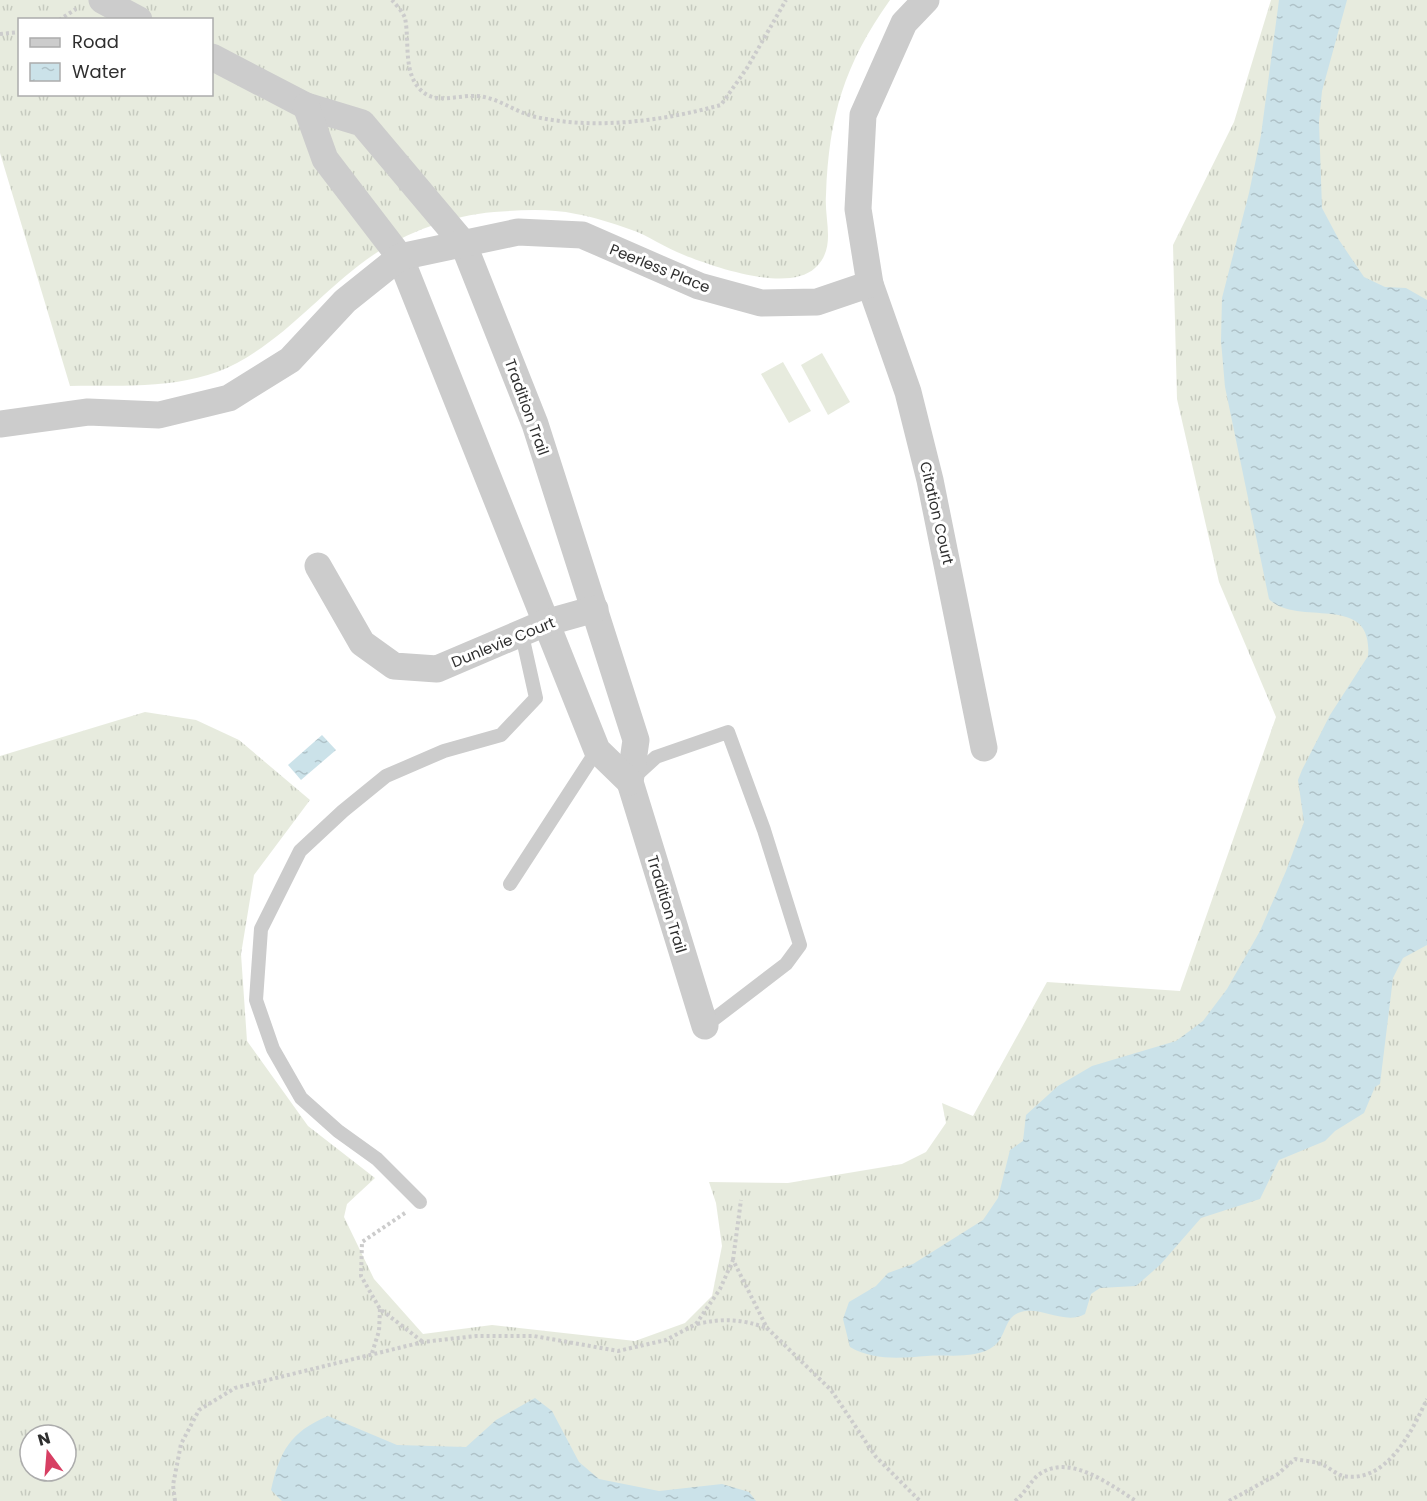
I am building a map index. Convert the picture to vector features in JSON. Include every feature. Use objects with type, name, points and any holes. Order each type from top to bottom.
[{"type":"street","points":[[870,284],[858,210],[862,115],[904,23],[926,0]]},
{"type":"street","points":[[90,4],[134,18]]},
{"type":"street","name":"Tradition Trail","points":[[213,58],[306,106],[363,123],[463,243],[535,424],[636,740],[630,782],[705,1026]]},
{"type":"street","name":"Tradition Trail","points":[[306,106],[325,159],[400,257],[533,629],[597,750],[630,782]]},
{"type":"street","name":"Peerless Place","points":[[400,257],[518,232],[582,235],[699,286],[761,303],[818,302],[870,284]]},
{"type":"street","points":[[0,424],[88,412],[159,415],[229,398],[290,360],[345,301],[400,257]]},
{"type":"street","name":"Citation Court","points":[[870,284],[908,392],[927,469],[958,607],[984,748]]},
{"type":"street","name":"Dunlevie Court","points":[[318,566],[362,643],[394,666],[437,669],[533,629],[595,609]]},
{"type":"lane","points":[[420,1202],[377,1159],[338,1131],[301,1098],[273,1049],[256,1000],[261,929],[300,851],[351,804],[386,776],[417,761],[501,735],[536,698],[533,629]]},
{"type":"lane","points":[[630,782],[656,757],[728,732],[764,830],[800,945],[786,964],[705,1026]]},
{"type":"lane","points":[[510,884],[597,750]]},
{"type":"path","points":[[392,0],[405,16],[409,64],[415,82],[423,93],[435,99],[476,96],[500,100],[534,117],[596,122],[669,119],[721,105],[747,68],[786,0]]},
{"type":"path","points":[[63,18],[90,4]]},
{"type":"path","points":[[0,34],[18,32]]},
{"type":"path","points":[[696,1324],[720,1289],[733,1260],[741,1200]]},
{"type":"path","points":[[420,1202],[362,1242],[361,1276],[380,1309],[423,1342]]},
{"type":"path","points":[[733,1260],[767,1328],[831,1390],[876,1457],[920,1501]]},
{"type":"path","points":[[371,1354],[379,1331],[380,1309]]},
{"type":"path","points":[[175,1501],[173,1485],[181,1444],[198,1410],[236,1388],[423,1342],[476,1336],[534,1336],[618,1351],[666,1340],[696,1324],[718,1319],[742,1319],[767,1328]]},
{"type":"path","points":[[1229,1501],[1278,1474],[1295,1459],[1321,1464],[1341,1476],[1361,1477],[1382,1466],[1409,1437],[1427,1399]]},
{"type":"path","points":[[1015,1501],[1038,1476],[1051,1468],[1065,1468],[1090,1473],[1136,1501]]},
{"type":"green space","points":[[0,0],[890,0],[861,47],[842,92],[835,116],[828,167],[826,205],[828,243],[822,260],[815,268],[803,275],[770,278],[713,266],[636,232],[583,215],[535,210],[477,214],[427,227],[380,250],[272,340],[237,363],[218,372],[177,382],[70,386],[0,153]]},
{"type":"green space","points":[[1271,0],[1427,0],[1427,1501],[0,1501],[0,756],[145,712],[196,720],[239,740],[310,800],[254,875],[241,954],[247,1041],[308,1126],[375,1178],[347,1204],[344,1217],[374,1279],[423,1334],[492,1325],[635,1341],[685,1323],[712,1296],[722,1246],[716,1203],[709,1182],[788,1183],[902,1164],[926,1152],[946,1123],[942,1103],[973,1116],[1047,982],[1180,991],[1276,717],[1219,582],[1177,399],[1173,245],[1234,122]]},
{"type":"green space","points":[[822,353],[850,402],[828,415],[801,365]]},
{"type":"green space","points":[[783,362],[811,411],[789,423],[761,374]]},
{"type":"water","points":[[1279,0],[1347,0],[1322,91],[1319,122],[1322,208],[1339,240],[1364,277],[1385,287],[1406,288],[1427,300],[1427,945],[1403,958],[1393,978],[1380,1084],[1375,1087],[1364,1113],[1335,1131],[1325,1141],[1279,1160],[1260,1199],[1201,1218],[1160,1265],[1136,1286],[1100,1288],[1091,1294],[1085,1314],[1069,1318],[1034,1311],[1018,1313],[1010,1319],[1001,1338],[994,1346],[970,1355],[898,1358],[868,1355],[850,1347],[843,1319],[849,1302],[876,1286],[888,1273],[913,1264],[983,1220],[998,1198],[1010,1150],[1023,1141],[1026,1115],[1058,1086],[1092,1066],[1176,1041],[1203,1021],[1227,989],[1260,931],[1304,822],[1298,780],[1302,770],[1330,715],[1368,656],[1367,636],[1359,624],[1347,617],[1297,611],[1282,607],[1269,599],[1225,387],[1221,341],[1222,298],[1249,193],[1261,135]]},
{"type":"water","points":[[322,735],[336,750],[301,780],[288,765]]},
{"type":"water","points":[[535,1398],[552,1411],[579,1462],[599,1479],[659,1491],[722,1484],[749,1492],[756,1501],[282,1501],[271,1490],[278,1464],[289,1444],[304,1429],[328,1416],[397,1445],[466,1447],[496,1420]]}]
